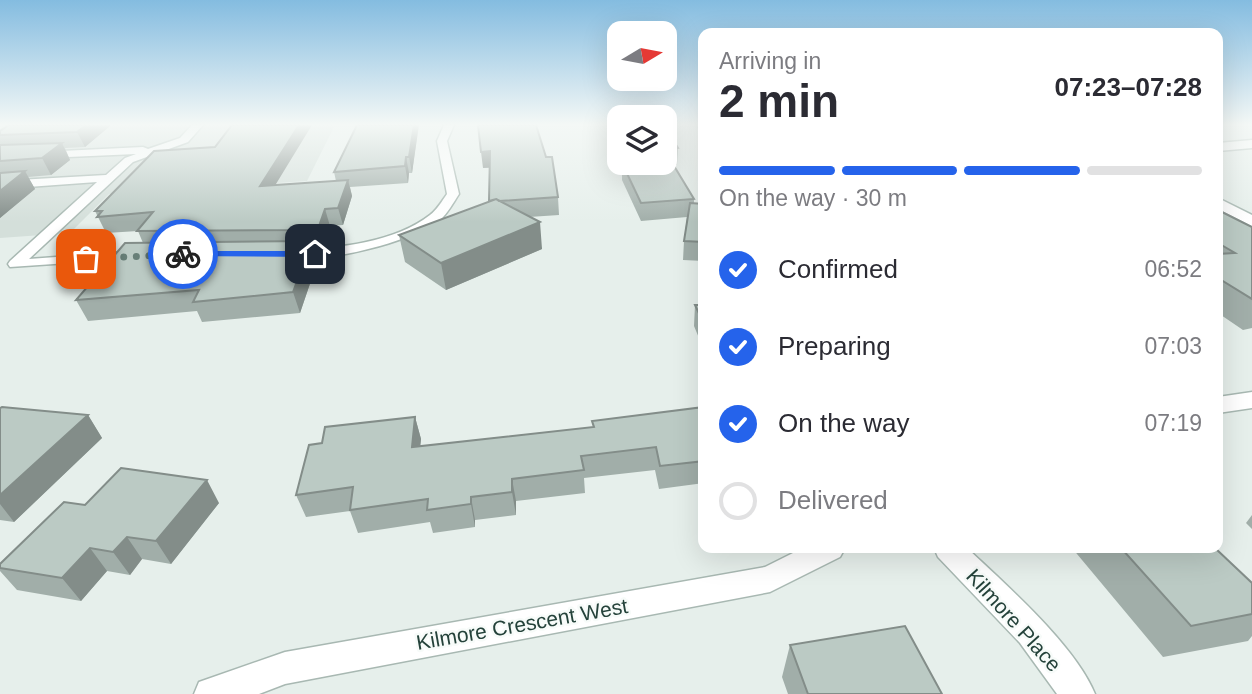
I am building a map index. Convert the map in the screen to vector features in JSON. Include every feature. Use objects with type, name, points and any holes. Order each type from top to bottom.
[{"type":"street","points":[[1223,206],[1252,220]]},
{"type":"street","points":[[1223,404],[1252,400]]},
{"type":"street","name":"Kilmore Crescent West","points":[[211,694],[285,668],[769,579],[820,553]]},
{"type":"street","name":"Kilmore Place","points":[[953,553],[1031,632],[1078,694]]},
{"type":"lane","points":[[0,167],[129,160],[136,157]]},
{"type":"lane","points":[[276,254],[315,254],[392,239],[436,217],[453,194],[445,157]]},
{"type":"lane","points":[[129,160],[15,264],[158,254]]},
{"type":"lane","points":[[0,184],[109,178]]},
{"type":"shaded area","points":[[0,157],[319,157],[307,181],[109,194],[70,233],[0,238]]},
{"type":"building","points":[[0,157],[43,157],[42,158],[0,161]]},
{"type":"building","points":[[148,157],[278,157],[260,186],[348,180],[338,208],[325,209],[318,229],[310,230],[137,231],[153,212],[97,217],[102,211],[95,211]]},
{"type":"building","points":[[341,157],[406,157],[405,166],[334,172]]},
{"type":"building","points":[[490,157],[552,157],[558,197],[489,201]]},
{"type":"building","points":[[25,171],[0,191],[0,173]]},
{"type":"building","points":[[677,171],[694,199],[641,203],[628,175],[677,175]]},
{"type":"building","points":[[496,199],[540,222],[441,263],[399,235]]},
{"type":"building","points":[[690,203],[698,204],[698,242],[684,241]]},
{"type":"building","points":[[1223,212],[1252,227],[1252,299],[1223,281],[1223,254],[1235,253],[1223,246]]},
{"type":"building","points":[[312,241],[293,292],[193,302],[199,290],[76,300],[125,243]]},
{"type":"building","points":[[0,408],[88,415],[0,495]]},
{"type":"building","points":[[698,408],[698,462],[660,466],[656,447],[581,456],[584,470],[512,479],[512,492],[471,497],[471,504],[427,510],[428,499],[350,510],[353,487],[296,495],[309,445],[322,443],[325,427],[415,417],[412,447],[594,427],[592,421]]},
{"type":"building","points":[[121,468],[207,480],[156,541],[127,537],[113,552],[90,548],[62,578],[0,568],[0,564],[64,502],[85,505]]},
{"type":"building","points":[[1125,553],[1220,553],[1252,583],[1252,614],[1191,626]]},
{"type":"building","points":[[905,626],[942,694],[808,694],[790,645]]},
{"type":"way so far","points":[[86,259],[183,254]]},
{"type":"route","points":[[183,254],[315,254]]}]
